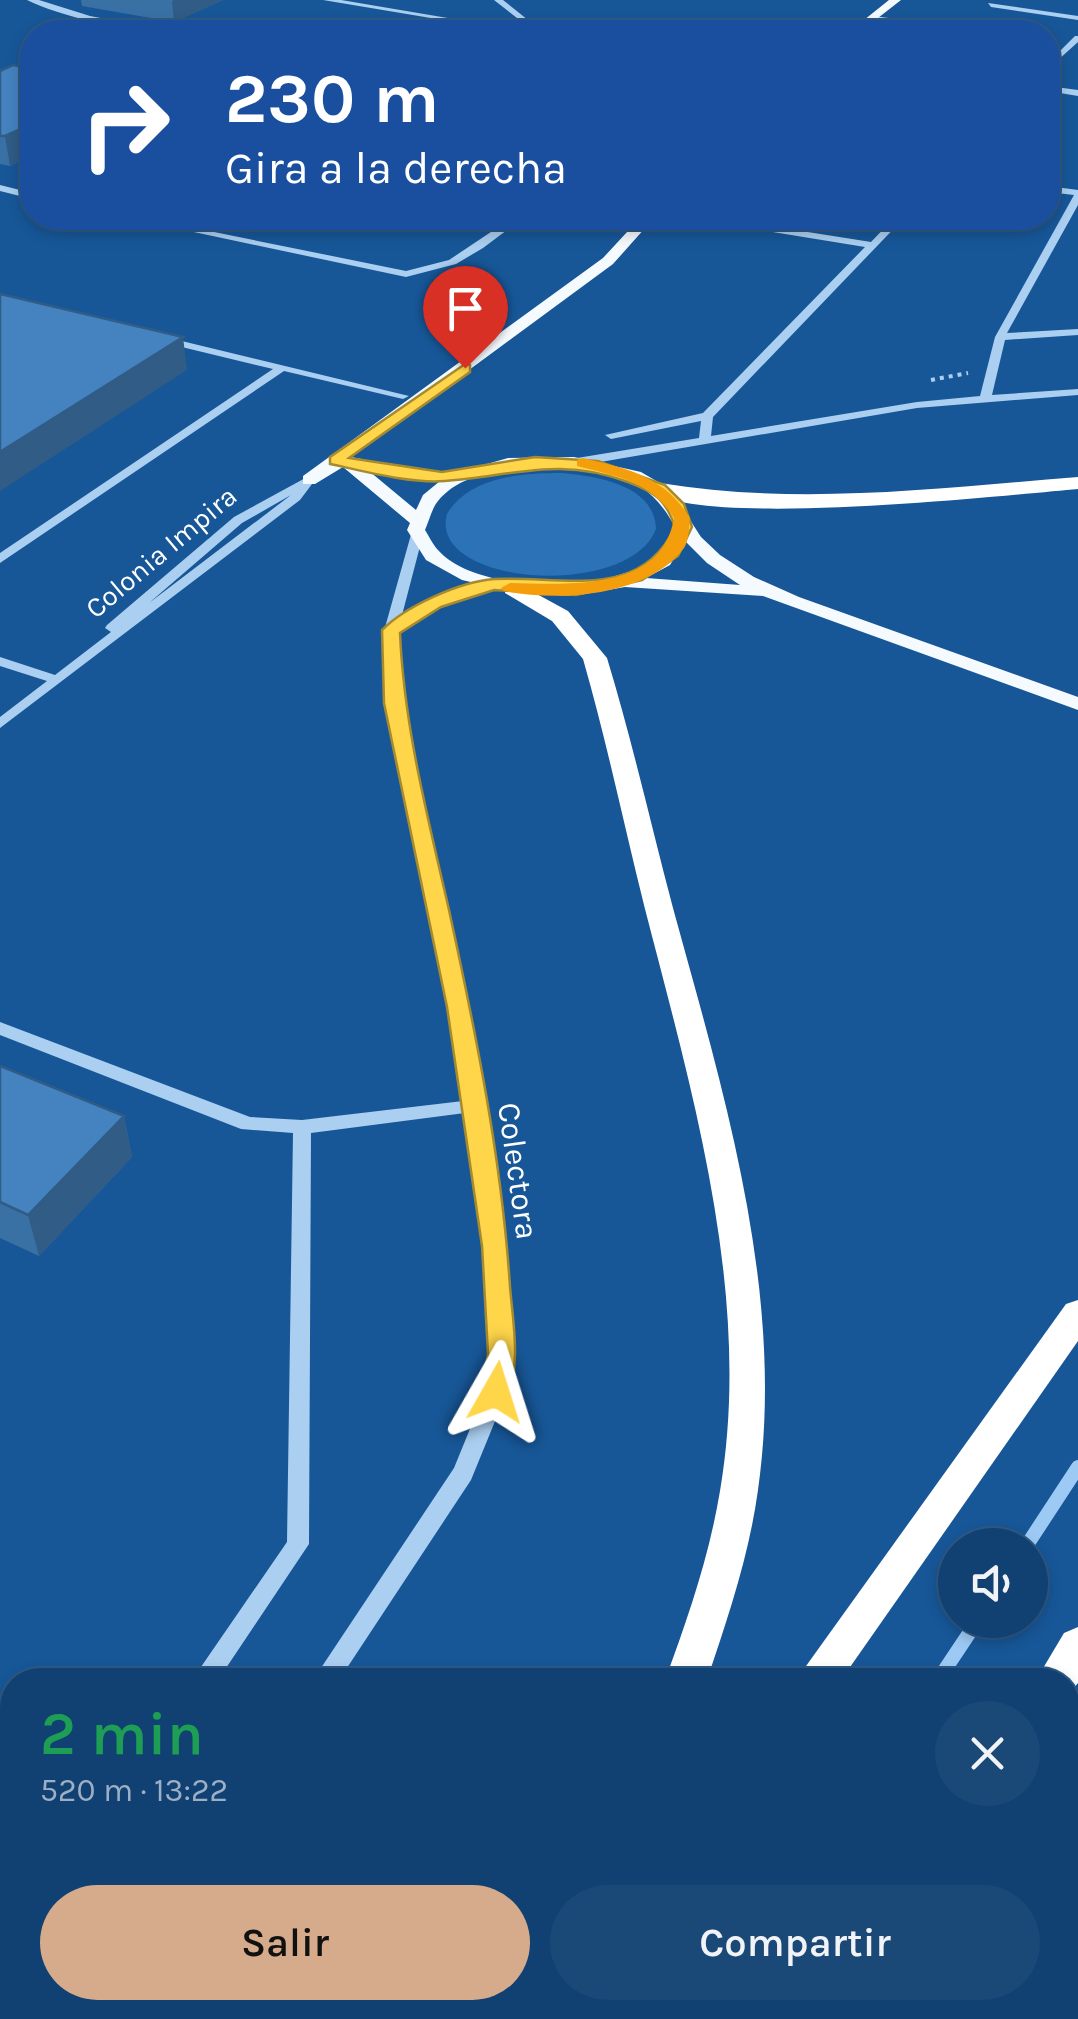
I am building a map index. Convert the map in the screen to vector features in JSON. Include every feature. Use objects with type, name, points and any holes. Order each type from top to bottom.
[{"type":"highway","points":[[660,489],[724,500],[795,502],[1078,483]]},
{"type":"highway","points":[[503,586],[560,616],[594,658],[705,1081],[735,1222],[749,1341],[746,1421],[722,1570],[690,1668]]},
{"type":"highway","points":[[826,1668],[1078,1314]]},
{"type":"highway","points":[[1064,1668],[1078,1646]]},
{"type":"main road","points":[[871,20],[896,0]]},
{"type":"main road","name":"Colonia Impira","points":[[345,458],[364,428],[403,396],[632,230]]},
{"type":"main road","name":"Colonia Impira","points":[[309,480],[380,433],[608,262],[636,230]]},
{"type":"main road","points":[[345,458],[464,476]]},
{"type":"main road","points":[[345,458],[418,526],[422,543],[441,563],[503,586],[576,590],[617,582],[662,561],[678,544],[684,527]]},
{"type":"main road","points":[[418,526],[428,500],[464,476],[515,463],[577,462],[619,470],[660,489],[676,504],[684,527],[716,561],[772,593],[1078,704]]},
{"type":"main road","points":[[617,582],[772,593]]},
{"type":"street","points":[[30,0],[101,20]]},
{"type":"street","points":[[327,0],[453,20]]},
{"type":"street","points":[[498,0],[524,20]]},
{"type":"street","points":[[991,5],[1078,18]]},
{"type":"street","points":[[874,18],[889,20]]},
{"type":"street","points":[[1060,56],[1078,38]]},
{"type":"street","points":[[1060,45],[1070,46]]},
{"type":"street","points":[[986,398],[1000,337],[1078,195]]},
{"type":"street","points":[[192,230],[406,274],[454,264],[501,230]]},
{"type":"street","points":[[779,230],[873,245]]},
{"type":"street","points":[[611,435],[708,416],[887,230]]},
{"type":"street","points":[[1059,235],[1078,238]]},
{"type":"street","points":[[1000,337],[1078,332]]},
{"type":"street","points":[[150,337],[403,396]]},
{"type":"street","points":[[0,559],[282,368]]},
{"type":"street","points":[[577,462],[986,398],[1078,392]]},
{"type":"street","points":[[706,441],[708,416]]},
{"type":"street","name":"Colonia Impira","points":[[0,724],[296,497],[309,480]]},
{"type":"street","name":"Colectora","points":[[333,1668],[463,1473],[496,1392],[502,1354],[499,1295],[473,1106],[425,835],[394,703],[391,630],[418,526]]},
{"type":"street","points":[[391,630],[435,604],[503,586]]},
{"type":"street","points":[[0,661],[58,680]]},
{"type":"street","points":[[0,1028],[248,1124],[302,1127],[473,1106]]},
{"type":"street","points":[[212,1668],[298,1544],[302,1127]]},
{"type":"shaded area","points":[[562,473],[606,480],[646,502],[656,529],[638,552],[609,567],[573,574],[534,575],[497,569],[467,557],[449,538],[447,514],[469,492],[498,479]]},
{"type":"building","points":[[20,66],[20,129],[5,136],[0,136],[0,71]]},
{"type":"building","points":[[0,294],[183,337],[0,452]]},
{"type":"building","points":[[0,1066],[124,1116],[28,1215],[0,1202]]},
{"type":"waterway","points":[[1038,1528],[1078,1467]]},
{"type":"waterway","points":[[946,1668],[966,1638]]},
{"type":"slow traffic","points":[[510,588],[576,590],[617,582],[650,569],[678,544],[684,527],[669,496],[636,476],[583,463]]},
{"type":"route","points":[[465,368],[380,433],[336,460],[442,477],[535,462],[598,465],[636,476],[660,489],[676,504],[684,527],[672,553],[636,576],[576,590],[537,591],[493,584],[435,604],[391,630],[394,703],[425,835],[458,1007],[495,1246],[502,1354],[496,1392]]}]
